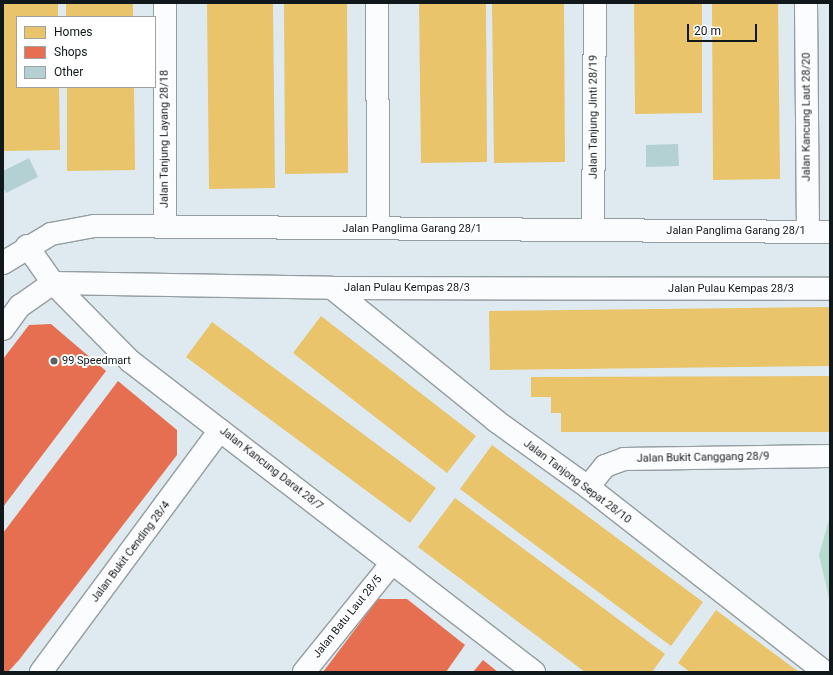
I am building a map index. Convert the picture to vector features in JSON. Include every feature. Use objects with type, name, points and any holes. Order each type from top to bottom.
[{"type":"street","name":"Jalan Tanjung Layang 28/18","points":[[165,3],[165,227]]},
{"type":"street","points":[[377,3],[378,228]]},
{"type":"street","name":"Jalan Tanjung Jinti 28/19","points":[[593,230],[595,3]]},
{"type":"street","name":"Jalan Kancung Laut 28/20","points":[[806,3],[808,232]]},
{"type":"street","name":"Jalan Panglima Garang 28/1","points":[[3,263],[27,246],[51,234],[72,228],[94,226],[830,232]]},
{"type":"street","name":"Jalan Kancung Darat 28/7","points":[[27,246],[53,283],[130,362],[534,672]]},
{"type":"street","points":[[3,329],[20,306],[53,283]]},
{"type":"street","name":"Jalan Pulau Kempas 28/3","points":[[53,283],[332,288],[830,289]]},
{"type":"street","name":"Jalan Tanjong Sepat 28/10","points":[[332,288],[496,421],[588,487],[825,672]]},
{"type":"street","name":"Jalan Bukit Cending 28/4","points":[[41,672],[220,430]]},
{"type":"street","name":"Jalan Bukit Canggang 28/9","points":[[588,487],[605,466],[624,458],[830,456]]},
{"type":"street","name":"Jalan Batu Laut 28/5","points":[[304,672],[392,563]]},
{"type":"green space","points":[[830,516],[830,602],[819,555]]},
{"type":"building: Homes","points":[[3,3],[58,3],[58,16],[16,16],[16,88],[59,88],[60,150],[3,151]]},
{"type":"building: Homes","points":[[66,3],[133,3],[133,16],[66,16]]},
{"type":"building: Homes","points":[[207,3],[273,3],[275,188],[209,189]]},
{"type":"building: Homes","points":[[284,3],[347,3],[348,173],[285,174]]},
{"type":"building: Homes","points":[[419,3],[486,3],[487,162],[421,163]]},
{"type":"building: Homes","points":[[492,3],[564,3],[565,162],[494,163]]},
{"type":"building: Homes","points":[[634,3],[702,3],[702,113],[635,114]]},
{"type":"building: Homes","points":[[712,3],[778,3],[780,179],[713,180]]},
{"type":"building: Homes","points":[[67,88],[134,88],[135,170],[67,171]]},
{"type":"building: Homes","points":[[830,307],[830,366],[490,370],[489,311]]},
{"type":"building: Homes","points":[[321,316],[476,436],[447,473],[293,353]]},
{"type":"building: Homes","points":[[212,322],[436,488],[410,523],[186,357]]},
{"type":"building: Homes","points":[[830,376],[830,432],[561,432],[561,413],[551,413],[551,397],[531,397],[531,377]]},
{"type":"building: Homes","points":[[492,445],[703,602],[671,646],[460,489]]},
{"type":"building: Homes","points":[[455,498],[665,654],[652,672],[585,672],[418,547]]},
{"type":"building: Homes","points":[[716,610],[799,672],[690,672],[678,663]]},
{"type":"building: Shops","points":[[51,324],[106,371],[3,507],[3,359],[29,325]]},
{"type":"building: Shops","points":[[118,381],[177,430],[177,455],[19,660],[8,672],[3,672],[3,533]]},
{"type":"building: Shops","points":[[378,599],[407,599],[465,645],[446,672],[323,672]]},
{"type":"building: Shops","points":[[483,660],[498,672],[473,672]]},
{"type":"building: Other","points":[[678,144],[679,166],[646,167],[646,145]]},
{"type":"building: Other","points":[[29,158],[38,177],[6,193],[3,187],[3,171]]},
{"type":"place","name":"99 Speedmart","points":[[54,361]]}]
